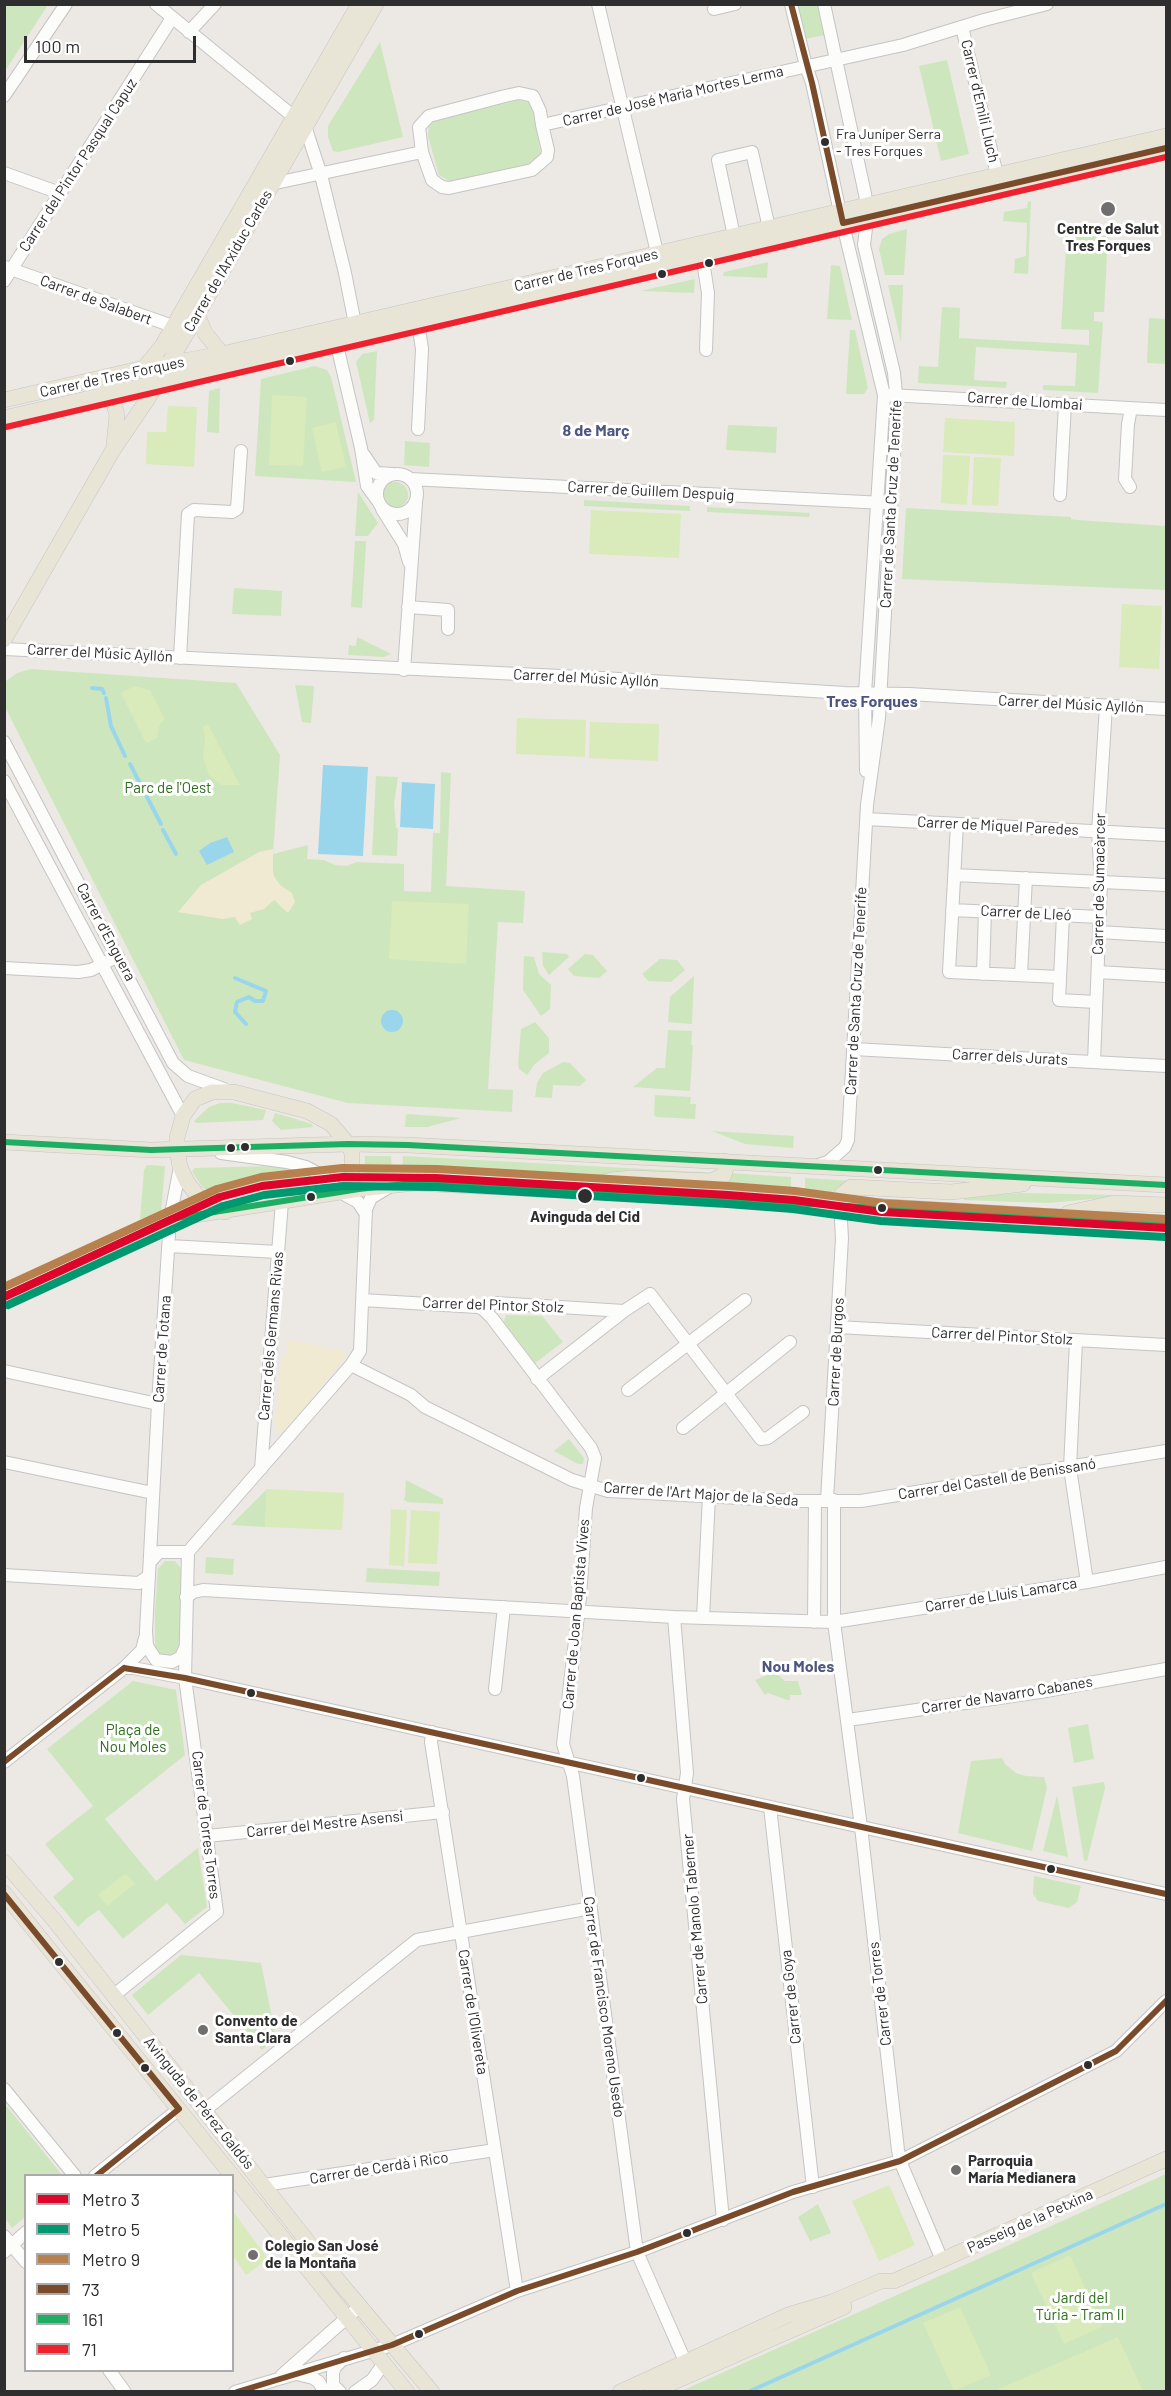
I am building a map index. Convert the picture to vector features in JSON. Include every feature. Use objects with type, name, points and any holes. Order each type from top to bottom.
[{"type":"main road","name":"Carrer de l'Arxiduc Carles","points":[[144,368],[162,346],[197,314],[271,184],[359,4]]},
{"type":"main road","name":"Carrer de l'Arxiduc Carles","points":[[4,640],[112,450],[156,384],[180,329],[300,122],[376,4]]},
{"type":"main road","name":"Carrer de Tres Forques","points":[[868,211],[997,175],[1167,136]]},
{"type":"main road","name":"Carrer de Tres Forques","points":[[4,400],[167,363],[222,354],[658,260],[702,255],[841,217],[1167,148]]},
{"type":"main road","name":"Carrer de Tres Forques","points":[[4,418],[418,322],[658,260],[734,236],[841,217]]},
{"type":"main road","points":[[197,314],[205,333],[222,354]]},
{"type":"main road","points":[[92,380],[100,381],[111,393],[118,422],[112,450]]},
{"type":"main road","points":[[225,1212],[210,1205],[197,1195],[187,1182],[180,1167],[177,1138],[183,1116],[195,1099],[203,1095],[234,1092],[320,1116],[336,1128],[348,1144],[353,1164],[352,1174],[349,1182],[340,1192]]},
{"type":"main road","points":[[4,1142],[137,1149],[348,1144],[725,1161],[1167,1185]]},
{"type":"main road","points":[[568,1190],[632,1178],[711,1182],[724,1175],[725,1161]]},
{"type":"main road","points":[[840,1204],[841,1195],[851,1187],[951,1192],[1059,1179]]},
{"type":"main road","points":[[4,1296],[170,1219],[340,1192],[433,1182],[1167,1223]]},
{"type":"main road","points":[[1050,1216],[1114,1203],[1167,1205]]},
{"type":"main road","name":"Avinguda de Pérez Galdós","points":[[4,1862],[54,1920],[264,2185],[354,2312],[373,2349],[407,2391]]},
{"type":"main road","name":"Avinguda de Pérez Galdós","points":[[4,1893],[179,2109],[354,2312],[392,2345],[432,2391]]},
{"type":"main road","name":"Passeig de la Petxina","points":[[651,2391],[885,2289],[894,2281],[1167,2159]]},
{"type":"main road","name":"Passeig de la Petxina","points":[[620,2391],[788,2315],[832,2302],[881,2281],[894,2281]]},
{"type":"street","points":[[4,96],[66,4]]},
{"type":"street","points":[[156,4],[300,122],[321,175],[355,324]]},
{"type":"street","points":[[189,32],[215,4]]},
{"type":"street","points":[[598,4],[658,260]]},
{"type":"street","points":[[714,9],[735,4]]},
{"type":"street","name":"Carrer de Santa Cruz de Tenerife","points":[[791,4],[812,83],[841,217],[884,395],[865,693],[867,806]]},
{"type":"street","name":"Carrer de Santa Cruz de Tenerife","points":[[814,1166],[828,1161],[844,1147],[848,1140],[866,819],[881,693],[897,394],[864,245],[868,211],[824,4]]},
{"type":"street","name":"Carrer de José María Mortes Lerma","points":[[543,125],[903,45],[1047,4]]},
{"type":"street","name":"Carrer del Pintor Pasqual Capuz","points":[[4,281],[8,268],[60,193],[172,18]]},
{"type":"street","name":"Carrer d'Emili Lluch","points":[[962,27],[997,175]]},
{"type":"street","name":"Carrer de José María Mortes Lerma","points":[[519,93],[533,96],[537,101],[548,150],[545,160],[532,170],[449,188],[442,188],[432,180],[423,152],[419,127],[429,116],[519,93]]},
{"type":"street","points":[[271,184],[423,152]]},
{"type":"street","points":[[734,236],[718,160],[752,152],[769,228]]},
{"type":"street","points":[[4,173],[60,193]]},
{"type":"street","points":[[702,255],[708,292],[706,350]]},
{"type":"street","name":"Carrer de Salabert","points":[[8,268],[180,329]]},
{"type":"street","points":[[418,322],[422,349],[418,429]]},
{"type":"street","points":[[336,341],[360,448],[366,486],[380,504],[407,551],[411,573]]},
{"type":"street","name":"Carrer de Llombai","points":[[884,395],[1167,410]]},
{"type":"street","points":[[1060,495],[1065,404]]},
{"type":"street","points":[[1130,487],[1125,479],[1131,408]]},
{"type":"street","points":[[360,448],[367,463],[376,473],[406,476],[417,489],[404,669]]},
{"type":"street","points":[[180,658],[188,514],[194,510],[232,512],[237,509],[241,451]]},
{"type":"street","points":[[394,474],[380,484],[377,495],[380,504],[394,515],[401,515],[413,508],[416,502]]},
{"type":"street","name":"Carrer de Guillem Despuig","points":[[410,479],[891,504]]},
{"type":"street","points":[[408,607],[448,610],[448,629]]},
{"type":"street","name":"Carrer del Músic Ayllón","points":[[4,649],[1167,709]]},
{"type":"street","name":"Carrer de Sumacàrcer","points":[[1094,1062],[1101,882],[1098,832],[1106,706]]},
{"type":"street","name":"Carrer d'Enguera","points":[[4,742],[173,1063],[188,1076],[234,1092]]},
{"type":"street","name":"Carrer d'Enguera","points":[[4,781],[183,1116]]},
{"type":"street","name":"Carrer de Miquel Paredes","points":[[866,819],[1167,835]]},
{"type":"street","points":[[957,824],[949,972],[1060,977]]},
{"type":"street","points":[[954,874],[1167,885]]},
{"type":"street","points":[[1021,975],[1026,878]]},
{"type":"street","name":"Carrer de Lleó","points":[[952,910],[1100,916]]},
{"type":"street","points":[[983,974],[985,911]]},
{"type":"street","points":[[1063,915],[1059,1000],[1096,1002]]},
{"type":"street","points":[[1099,932],[1167,936]]},
{"type":"street","points":[[4,968],[78,972],[101,965],[118,956]]},
{"type":"street","points":[[1098,972],[1167,975]]},
{"type":"street","name":"Carrer dels Jurats","points":[[853,1049],[1167,1066]]},
{"type":"street","points":[[198,1149],[287,1162],[306,1167],[323,1176],[340,1192],[358,1202],[366,1214]]},
{"type":"street","name":"Carrer de Totana","points":[[146,1631],[170,1219],[180,1167]]},
{"type":"street","points":[[366,1214],[371,1198],[385,1188],[396,1185]]},
{"type":"street","name":"Carrer dels Germans Rivas","points":[[261,1469],[282,1202]]},
{"type":"street","name":"Carrer de Burgos","points":[[814,1622],[826,1500],[837,1327],[842,1238],[840,1204]]},
{"type":"street","name":"Carrer dels Germans Rivas","points":[[188,1552],[351,1365],[360,1350],[366,1214]]},
{"type":"street","points":[[169,1246],[278,1252]]},
{"type":"street","points":[[478,1307],[487,1313],[537,1378],[624,1311],[650,1294],[759,1437],[763,1440],[803,1412]]},
{"type":"street","name":"Carrer del Pintor Stolz","points":[[362,1300],[478,1307],[496,1303],[624,1311]]},
{"type":"street","points":[[628,1390],[745,1300]]},
{"type":"street","name":"Carrer del Pintor Stolz","points":[[837,1327],[1167,1345]]},
{"type":"street","points":[[1076,1341],[1070,1468],[1087,1582]]},
{"type":"street","points":[[683,1428],[790,1342]]},
{"type":"street","name":"Carrer de l'Art Major de la Seda","points":[[351,1365],[411,1395],[425,1407],[572,1480],[608,1491],[826,1500]]},
{"type":"street","points":[[4,1371],[158,1404]]},
{"type":"street","name":"Carrer de Joan Baptista Vives","points":[[537,1378],[591,1448],[595,1458],[586,1508],[578,1611],[563,1744],[569,1763]]},
{"type":"street","name":"Carrer del Castell de Benissanó","points":[[826,1500],[861,1501],[1070,1468],[1167,1450]]},
{"type":"street","points":[[4,1462],[153,1493]]},
{"type":"street","points":[[703,1618],[709,1496]]},
{"type":"street","name":"Carrer de Burgos","points":[[826,1500],[834,1622],[848,1720]]},
{"type":"street","points":[[150,1562],[159,1552],[188,1552]]},
{"type":"street","name":"Carrer de Torres Torres","points":[[113,1996],[217,1912],[185,1678],[188,1552]]},
{"type":"street","name":"Carrer de Lluís Lamarca","points":[[186,1597],[203,1590],[745,1621],[834,1622],[1167,1567]]},
{"type":"street","points":[[4,1575],[139,1582],[149,1576]]},
{"type":"street","points":[[495,1689],[504,1607]]},
{"type":"street","name":"Carrer de Manolo Taberner","points":[[674,1617],[687,1773],[683,1799],[723,2220]]},
{"type":"street","points":[[146,1631],[147,1646],[156,1660],[172,1662],[181,1657],[185,1648]]},
{"type":"street","points":[[4,1762],[124,1668],[142,1650],[146,1631]]},
{"type":"street","points":[[124,1668],[185,1678],[1167,1894]]},
{"type":"street","name":"Carrer de Navarro Cabanes","points":[[848,1720],[1040,1692],[1167,1669]]},
{"type":"street","name":"Carrer de Torres","points":[[848,1720],[900,2161],[942,2260]]},
{"type":"street","name":"Carrer de l'Olivereta","points":[[432,1732],[431,1742],[517,2291]]},
{"type":"street","name":"Carrer de Francisco Moreno Usedo","points":[[569,1763],[573,1776],[637,2252],[685,2361]]},
{"type":"street","name":"Carrer de Goya","points":[[770,1807],[813,2187]]},
{"type":"street","name":"Carrer del Mestre Asensi","points":[[207,1836],[443,1812]]},
{"type":"street","points":[[205,2110],[417,1940],[591,1908]]},
{"type":"street","points":[[235,2391],[392,2345],[517,2291],[637,2252],[793,2192],[900,2161],[1116,2051],[1167,2001]]},
{"type":"street","points":[[4,2089],[74,2174]]},
{"type":"street","points":[[96,2174],[179,2109]]},
{"type":"street","name":"Carrer de Cerdà i Rico","points":[[264,2185],[495,2150]]},
{"type":"street","points":[[24,2233],[7,2244],[24,2260]]},
{"type":"street","points":[[273,2380],[354,2312]]},
{"type":"street","points":[[340,2391],[333,2385],[333,2373],[335,2367],[345,2357]]},
{"type":"street","points":[[355,2391],[372,2380],[384,2363]]},
{"type":"street","points":[[111,2372],[125,2391]]},
{"type":"street","points":[[295,2373],[313,2378],[324,2391]]},
{"type":"green space","points":[[4,5],[48,5],[5,71],[4,71]]},
{"type":"green space","points":[[791,5],[824,5],[830,34],[800,40]]},
{"type":"green space","points":[[380,42],[403,137],[338,152],[333,151],[328,137],[328,126]]},
{"type":"green space","points":[[947,60],[969,154],[941,161],[919,66]]},
{"type":"green space","points":[[519,100],[529,103],[532,107],[541,155],[533,163],[451,182],[439,175],[428,136],[429,127],[435,120]]},
{"type":"green space","points":[[1031,201],[1028,274],[1014,273],[1015,259],[1026,256],[1027,223],[1003,221],[1004,212],[1027,208],[1028,202]]},
{"type":"green space","points":[[907,229],[904,275],[885,275],[879,249],[882,239],[889,234]]},
{"type":"green space","points":[[1067,234],[1108,236],[1104,312],[1094,312],[1094,321],[1103,322],[1098,393],[1043,390],[1043,385],[1075,386],[1077,353],[976,347],[974,380],[1007,382],[1006,388],[918,383],[919,366],[938,367],[942,307],[960,308],[959,338],[1089,345],[1089,330],[1061,329]]},
{"type":"green space","points":[[768,262],[767,278],[723,276],[724,272]]},
{"type":"green space","points":[[831,265],[840,266],[852,320],[827,319]]},
{"type":"green space","points":[[695,279],[694,293],[640,291]]},
{"type":"green space","points":[[888,285],[903,285],[901,342]]},
{"type":"green space","points":[[1149,318],[1166,319],[1166,364],[1147,363]]},
{"type":"green space","points":[[850,330],[855,330],[868,388],[864,394],[846,394]]},
{"type":"green space","points":[[377,351],[374,420],[370,423],[356,362],[362,354]]},
{"type":"green space","points":[[315,366],[327,370],[331,377],[356,482],[255,476],[261,379]]},
{"type":"green space","points":[[220,388],[219,433],[207,432],[209,391]]},
{"type":"green space","points":[[272,395],[307,397],[303,466],[269,465]]},
{"type":"green space","points":[[168,406],[197,407],[194,467],[146,464],[147,432],[166,432]]},
{"type":"green space","points":[[945,418],[1015,422],[1014,456],[943,452]]},
{"type":"green space","points":[[336,422],[346,467],[322,472],[312,428]]},
{"type":"green space","points":[[728,425],[777,427],[776,453],[726,450]]},
{"type":"green space","points":[[405,441],[430,443],[429,467],[404,465]]},
{"type":"green space","points":[[943,455],[970,456],[967,505],[941,503]]},
{"type":"green space","points":[[974,457],[1001,458],[998,506],[972,505]]},
{"type":"green space","points":[[395,482],[404,486],[408,495],[404,504],[395,508],[386,504],[382,495],[386,486]]},
{"type":"green space","points":[[358,492],[378,523],[368,536],[355,536]]},
{"type":"green space","points":[[584,500],[690,506],[690,511],[584,506]]},
{"type":"green space","points":[[707,507],[810,513],[809,517],[707,512]]},
{"type":"green space","points":[[906,508],[1071,517],[1077,520],[1166,526],[1166,590],[902,579]]},
{"type":"green space","points":[[591,510],[681,514],[679,558],[589,554]]},
{"type":"green space","points":[[355,541],[366,541],[362,608],[351,607]]},
{"type":"green space","points":[[234,588],[282,591],[281,616],[232,614]]},
{"type":"green space","points":[[1122,604],[1162,606],[1159,669],[1119,667]]},
{"type":"green space","points":[[357,637],[391,654],[384,657],[348,655],[349,645],[356,646]]},
{"type":"green space","name":"Parc de l'Oest","points":[[31,669],[236,683],[280,755],[273,854],[308,845],[307,859],[324,860],[335,865],[346,866],[357,862],[404,864],[404,891],[431,892],[433,833],[440,833],[441,772],[451,773],[446,886],[525,891],[523,923],[498,922],[488,1089],[513,1090],[512,1112],[348,1103],[184,1060],[5,707],[6,681],[17,673]]},
{"type":"green space","points":[[295,685],[314,686],[311,723],[302,722]]},
{"type":"green space","points":[[134,686],[150,690],[165,719],[159,726],[157,738],[146,743],[121,693]]},
{"type":"green space","points":[[517,718],[586,720],[585,757],[516,754]]},
{"type":"green space","points":[[590,722],[659,724],[658,761],[589,758]]},
{"type":"green space","points":[[208,724],[240,785],[222,785],[209,775],[203,758],[205,740],[203,727]]},
{"type":"green space","points":[[376,776],[398,777],[394,804],[396,828],[398,829],[397,856],[372,855]]},
{"type":"green space","points":[[392,901],[469,904],[466,964],[389,959]]},
{"type":"green space","points":[[542,952],[567,954],[569,957],[549,975],[543,966]]},
{"type":"green space","points":[[585,954],[593,955],[607,971],[599,978],[574,976],[568,969]]},
{"type":"green space","points":[[524,956],[534,957],[539,974],[551,985],[550,1009],[541,1016],[523,990]]},
{"type":"green space","points":[[660,959],[677,960],[685,970],[671,982],[648,981],[642,974]]},
{"type":"green space","points":[[694,976],[692,1024],[668,1022],[670,997]]},
{"type":"green space","points":[[535,1022],[549,1038],[549,1053],[535,1064],[527,1075],[519,1069],[518,1064],[521,1029]]},
{"type":"green space","points":[[668,1030],[692,1031],[690,1091],[633,1087],[657,1068],[665,1068]]},
{"type":"green space","points":[[563,1062],[570,1063],[586,1080],[580,1086],[553,1085],[552,1098],[535,1097],[537,1083],[543,1073]]},
{"type":"green space","points":[[655,1095],[691,1097],[690,1104],[696,1104],[695,1119],[656,1117],[654,1114]]},
{"type":"green space","points":[[220,1103],[232,1103],[266,1110],[263,1120],[196,1123],[194,1121],[209,1107]]},
{"type":"green space","points":[[275,1113],[312,1124],[313,1127],[281,1130],[272,1121]]},
{"type":"green space","points":[[406,1115],[461,1118],[427,1127],[405,1127]]},
{"type":"green space","points":[[712,1131],[794,1136],[793,1148],[745,1144]]},
{"type":"green space","points":[[365,1156],[391,1156],[392,1172],[364,1176]]},
{"type":"green space","points":[[403,1156],[720,1173],[577,1179],[402,1171]]},
{"type":"green space","points":[[147,1165],[165,1166],[161,1212],[140,1219],[144,1170]]},
{"type":"green space","points":[[275,1166],[306,1173],[310,1178],[278,1189],[229,1196],[219,1195],[203,1188],[192,1172],[194,1168]]},
{"type":"green space","points":[[728,1173],[791,1177],[791,1191],[710,1186]]},
{"type":"green space","points":[[805,1178],[853,1181],[838,1187],[831,1193],[805,1192]]},
{"type":"green space","points":[[1021,1193],[1116,1195],[1116,1197],[1047,1203],[964,1200],[964,1197]]},
{"type":"green space","points":[[506,1315],[542,1316],[563,1342],[535,1363],[504,1322]]},
{"type":"green space","points":[[569,1439],[584,1458],[583,1464],[578,1464],[554,1451]]},
{"type":"green space","points":[[406,1480],[443,1499],[443,1504],[407,1502],[403,1499],[405,1498]]},
{"type":"green space","points":[[267,1489],[265,1527],[231,1525]]},
{"type":"green space","points":[[267,1489],[344,1493],[342,1530],[265,1527]]},
{"type":"green space","points":[[391,1509],[407,1510],[404,1566],[389,1565]]},
{"type":"green space","points":[[411,1510],[440,1512],[437,1564],[408,1563]]},
{"type":"green space","points":[[206,1557],[234,1559],[233,1575],[205,1573]]},
{"type":"green space","points":[[165,1561],[175,1561],[183,1571],[179,1650],[176,1656],[161,1658],[155,1648],[155,1611],[158,1569]]},
{"type":"green space","points":[[367,1568],[440,1572],[439,1586],[366,1582]]},
{"type":"green space","points":[[775,1672],[785,1681],[798,1681],[802,1695],[790,1695],[790,1700],[787,1700],[768,1693],[765,1695],[755,1680]]},
{"type":"green space","name":"Plaça de Nou Moles","points":[[133,1681],[176,1690],[185,1755],[105,1819],[156,1881],[198,1848],[207,1907],[185,1924],[167,1903],[123,1939],[99,1910],[78,1927],[53,1897],[74,1879],[45,1844],[93,1806],[47,1749]]},
{"type":"green space","points":[[1088,1724],[1094,1759],[1074,1763],[1068,1728]]},
{"type":"green space","points":[[1002,1758],[1005,1764],[1016,1773],[1044,1777],[1047,1788],[1032,1851],[958,1833],[971,1761]]},
{"type":"green space","points":[[1104,1782],[1105,1788],[1087,1861],[1084,1860],[1072,1787]]},
{"type":"green space","points":[[1057,1795],[1068,1857],[1043,1851]]},
{"type":"green space","points":[[125,1874],[135,1884],[107,1906],[99,1896],[100,1893]]},
{"type":"green space","points":[[1034,1876],[1081,1886],[1077,1902],[1069,1908],[1038,1901],[1033,1894]]},
{"type":"green space","points":[[181,1955],[261,1963],[276,2038],[262,2050],[199,1973],[148,2015],[132,1995]]},
{"type":"green space","points":[[4,2103],[61,2174],[24,2174],[24,2218],[12,2228],[5,2218]]},
{"type":"green space","name":"Jardí del Túria - Tram II","points":[[1166,2174],[1166,2391],[679,2392],[1007,2246]]},
{"type":"green space","points":[[889,2185],[915,2245],[879,2261],[852,2201]]},
{"type":"green space","points":[[818,2204],[831,2233],[810,2241],[798,2217]]},
{"type":"green space","points":[[234,2213],[268,2259],[246,2275],[234,2257]]},
{"type":"green space","points":[[1070,2255],[1103,2326],[1064,2344],[1031,2273]]},
{"type":"green space","points":[[960,2307],[991,2375],[954,2391],[923,2323]]},
{"type":"green space","points":[[1118,2337],[1143,2391],[994,2391]]},
{"type":"sand","points":[[273,849],[274,876],[280,885],[292,893],[295,902],[288,913],[274,900],[264,909],[250,913],[252,919],[240,925],[235,917],[223,919],[178,912],[201,885],[259,852]]},
{"type":"sand","points":[[288,1340],[340,1350],[347,1355],[292,1423],[284,1431],[275,1431],[281,1358],[286,1358]]},
{"type":"water","points":[[323,765],[368,767],[363,856],[318,854]]},
{"type":"water","points":[[402,782],[435,784],[433,829],[400,827]]},
{"type":"water","points":[[227,837],[234,852],[207,865],[199,851],[210,843]]},
{"type":"water","points":[[388,1010],[396,1010],[403,1017],[403,1025],[396,1032],[388,1032],[381,1025],[381,1017]]},
{"type":"waterway","points":[[92,688],[102,689],[104,693]]},
{"type":"waterway","points":[[106,698],[111,726],[125,756]]},
{"type":"waterway","points":[[130,764],[161,824]]},
{"type":"waterway","points":[[163,830],[176,854]]},
{"type":"waterway","points":[[235,978],[266,991],[263,1001],[255,1001],[249,997],[237,1002],[235,1012],[246,1024]]},
{"type":"waterway","points":[[748,2392],[1166,2204]]},
{"type":"metro line","name":"9","points":[[4,1287],[217,1189],[261,1177],[342,1168],[437,1169],[729,1186],[795,1191],[883,1203],[1166,1219]]},
{"type":"metro line","name":"3","points":[[4,1297],[220,1197],[262,1186],[343,1177],[436,1178],[728,1195],[794,1200],[882,1212],[1166,1228]]},
{"type":"metro line","name":"5","points":[[8,1305],[223,1206],[264,1195],[343,1186],[436,1187],[727,1204],[793,1209],[881,1221],[1165,1237]]},
{"type":"transit line","name":"73","points":[[791,4],[812,83],[843,223]]},
{"type":"transit line","name":"73","points":[[843,223],[1166,148]]},
{"type":"transit line","name":"71","points":[[6,427],[1166,157]]},
{"type":"transit line","name":"161","points":[[4,1142],[151,1150],[348,1144],[408,1145],[1166,1185]]},
{"type":"transit line","name":"161","points":[[4,1296],[170,1219],[359,1189],[414,1183],[1166,1223]]},
{"type":"transit line","name":"73","points":[[124,1668],[185,1678],[1166,1894]]},
{"type":"transit line","name":"73","points":[[4,1762],[124,1668]]},
{"type":"transit line","name":"73","points":[[4,1894],[179,2109]]},
{"type":"transit line","name":"73","points":[[237,2392],[392,2345],[517,2291],[637,2252],[793,2192],[900,2161],[1116,2051],[1166,2001]]},
{"type":"transit line","name":"73","points":[[98,2174],[179,2109]]},
{"type":"place","name":"Fra Juníper Serra - Tres Forques","points":[[825,142]]},
{"type":"place","name":"Centre de Salut Tres Forques","points":[[1108,209]]},
{"type":"place","name":"Avinguda del Cid","points":[[585,1196]]},
{"type":"place","name":"Convento de Santa Clara","points":[[203,2030]]},
{"type":"place","name":"Parroquia María Medianera","points":[[956,2170]]},
{"type":"place","name":"Colegio San José de la Montaña","points":[[253,2255]]},
{"type":"district","name":"8 de Març","points":[[596,431]]},
{"type":"district","name":"Tres Forques","points":[[872,702]]},
{"type":"district","name":"Nou Moles","points":[[798,1667]]}]
